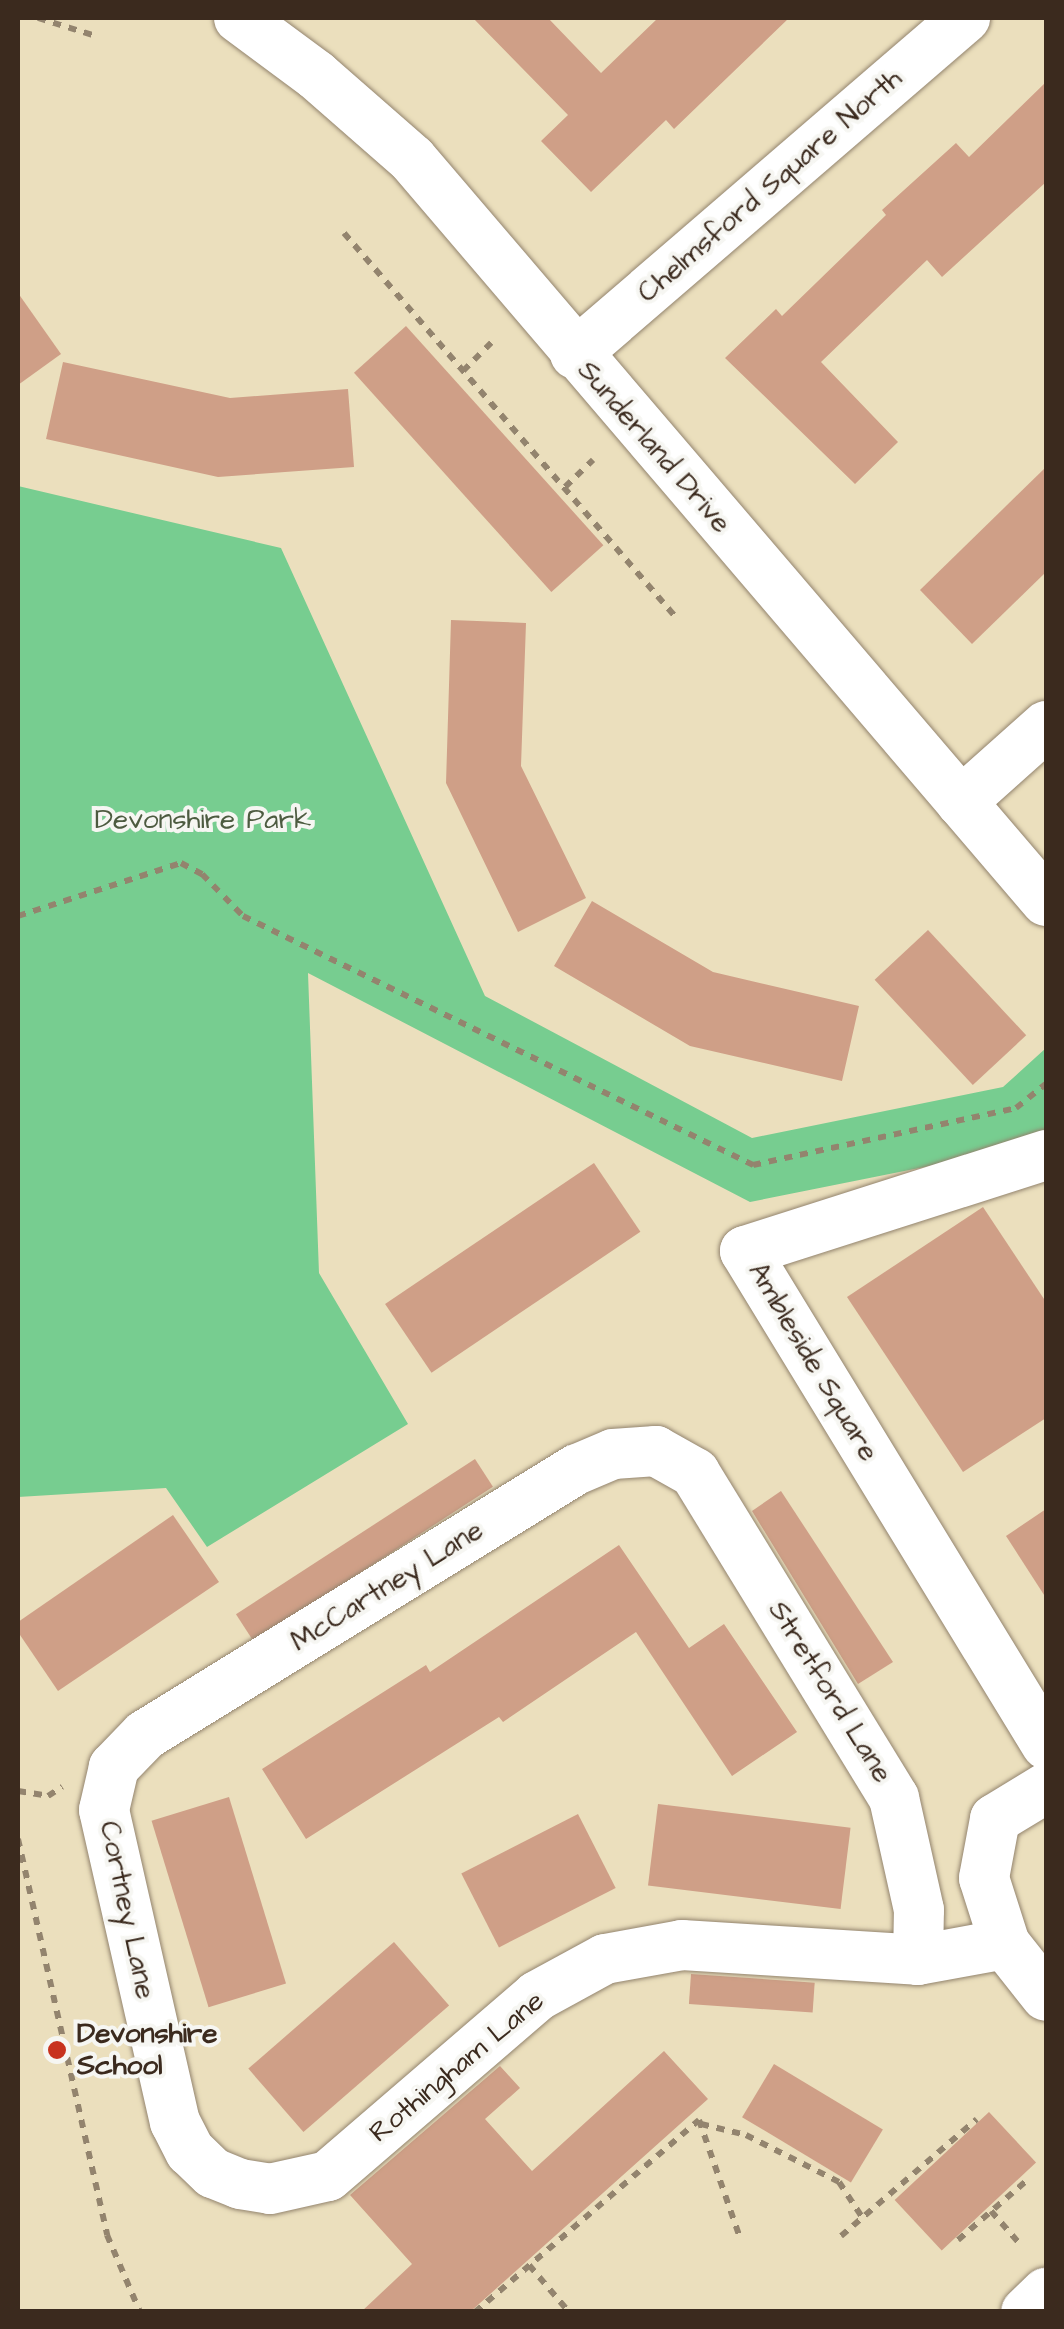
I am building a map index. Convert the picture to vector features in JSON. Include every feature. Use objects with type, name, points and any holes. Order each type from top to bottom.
[{"type":"street","name":"Sunderland Drive","points":[[238,18],[316,74],[412,159],[1046,901]]},
{"type":"street","name":"Chelmsford Square North","points":[[575,354],[965,18]]},
{"type":"street","points":[[960,802],[1046,726]]},
{"type":"street","name":"Ambleside Square","points":[[1046,1155],[745,1250],[1046,1744]]},
{"type":"street","name":"McCartney Lane","points":[[145,1735],[578,1468],[634,1450]]},
{"type":"street","name":"Stretford Lane","points":[[634,1450],[656,1451],[694,1473],[894,1798],[919,1910],[918,1960]]},
{"type":"street","name":"Cortney Lane","points":[[145,1735],[114,1767],[104,1810],[174,2122],[190,2151],[213,2174],[270,2189],[300,2186]]},
{"type":"street","points":[[1046,1788],[995,1819],[984,1878],[1005,1944],[1046,1996]]},
{"type":"street","points":[[918,1960],[1005,1944]]},
{"type":"street","name":"Rothingham Lane","points":[[300,2186],[328,2176],[538,1996],[606,1959],[682,1945],[918,1960]]},
{"type":"street","points":[[1026,2312],[1046,2293]]},
{"type":"path","points":[[38,18],[96,36]]},
{"type":"path","points":[[344,233],[674,616]]},
{"type":"path","points":[[463,370],[492,343]]},
{"type":"path","points":[[565,487],[593,460]]},
{"type":"path","points":[[18,916],[182,863],[202,874],[243,916],[752,1164],[1016,1108],[1046,1084]]},
{"type":"path","points":[[18,1839],[106,2235],[140,2312]]},
{"type":"path","points":[[842,2236],[976,2118]]},
{"type":"path","points":[[700,2123],[746,2135],[838,2182],[862,2217]]},
{"type":"path","points":[[700,2123],[739,2234]]},
{"type":"path","points":[[476,2312],[700,2123]]},
{"type":"path","points":[[958,2240],[1025,2182]]},
{"type":"path","points":[[991,2210],[1019,2243]]},
{"type":"path","points":[[529,2265],[570,2312]]},
{"type":"green space","name":"Devonshire Park","points":[[18,486],[281,548],[485,996],[752,1138],[1003,1087],[1046,1048],[1046,1130],[1029,1146],[750,1202],[308,973],[319,1273],[408,1424],[207,1547],[166,1488],[18,1497]]},
{"type":"building","points":[[473,18],[548,18],[601,73],[658,18],[789,18],[674,129],[666,120],[591,192],[541,141],[568,115]]},
{"type":"building","points":[[1046,82],[1046,182],[942,277],[927,260],[821,362],[898,442],[855,484],[725,358],[776,309],[782,316],[886,215],[882,210],[956,143],[969,157]]},
{"type":"building","points":[[18,293],[61,354],[18,385]]},
{"type":"building","points":[[406,326],[603,545],[551,592],[354,373]]},
{"type":"building","points":[[63,362],[230,398],[348,389],[354,467],[218,477],[46,439]]},
{"type":"building","points":[[1046,467],[1046,572],[972,644],[920,590]]},
{"type":"building","points":[[451,620],[526,623],[521,766],[586,898],[518,932],[446,783]]},
{"type":"building","points":[[592,901],[713,972],[859,1006],[842,1081],[690,1046],[554,966]]},
{"type":"building","points":[[928,930],[1026,1035],[973,1085],[875,980]]},
{"type":"building","points":[[594,1163],[640,1232],[431,1373],[385,1304]]},
{"type":"building","points":[[983,1207],[1046,1302],[1046,1418],[963,1472],[847,1297]]},
{"type":"building","points":[[475,1459],[493,1487],[254,1642],[236,1614]]},
{"type":"building","points":[[781,1491],[893,1662],[858,1684],[752,1511]]},
{"type":"building","points":[[1046,1509],[1046,1598],[1006,1536]]},
{"type":"building","points":[[173,1515],[219,1582],[58,1691],[18,1632],[18,1622]]},
{"type":"building","points":[[619,1545],[689,1648],[724,1624],[797,1732],[732,1776],[636,1632],[503,1722],[499,1717],[306,1839],[262,1769],[426,1665],[430,1672]]},
{"type":"building","points":[[229,1797],[286,1983],[209,2007],[152,1821]]},
{"type":"building","points":[[658,1804],[851,1828],[841,1909],[648,1885]]},
{"type":"building","points":[[578,1814],[616,1888],[499,1947],[461,1873]]},
{"type":"building","points":[[394,1942],[449,2005],[303,2132],[248,2069]]},
{"type":"building","points":[[691,1974],[815,1983],[813,2013],[689,2004]]},
{"type":"building","points":[[664,2051],[708,2099],[470,2312],[361,2312],[412,2264],[350,2195],[500,2066],[520,2088],[485,2119],[532,2171]]},
{"type":"building","points":[[774,2064],[883,2129],[851,2183],[742,2117]]},
{"type":"building","points":[[989,2112],[1036,2162],[942,2250],[895,2200]]},
{"type":"place","name":"Devonshire School","points":[[57,2050]]}]
